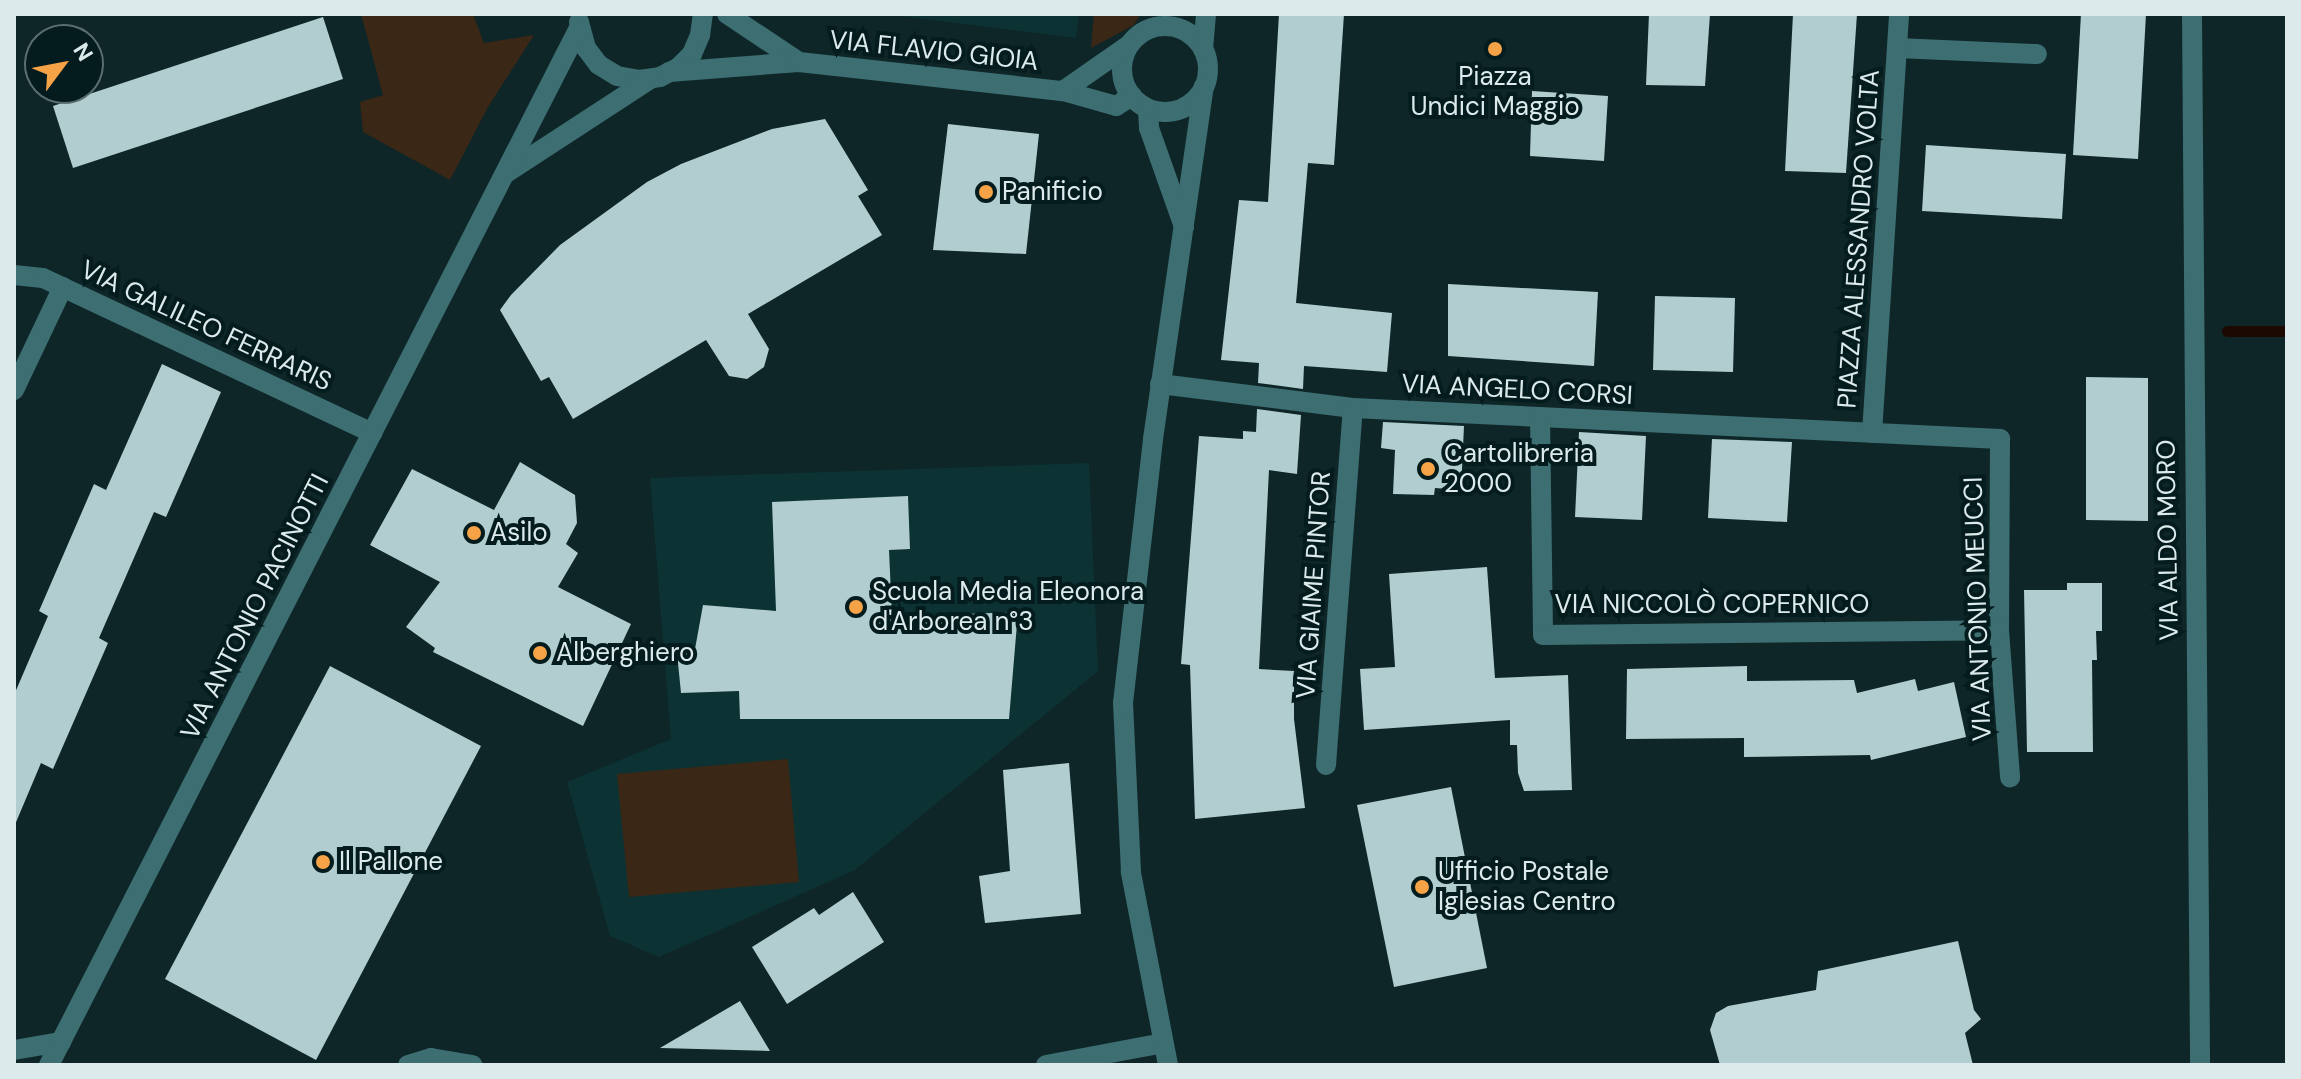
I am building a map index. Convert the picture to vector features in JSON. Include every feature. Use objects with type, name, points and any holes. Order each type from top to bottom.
[{"type":"street","name":"VIA ANTONIO PACINOTTI","points":[[506,173],[692,54],[700,35],[703,14]]},
{"type":"street","name":"VIA FLAVIO GIOIA","points":[[727,14],[799,62]]},
{"type":"street","points":[[1155,14],[1133,40],[1122,72],[1140,102],[1185,229]]},
{"type":"street","points":[[1203,49],[1206,14]]},
{"type":"street","name":"PIAZZA ALESSANDRO VOLTA","points":[[1872,433],[1899,14]]},
{"type":"street","name":"VIA ALDO MORO","points":[[2192,14],[2200,1065]]},
{"type":"street","name":"VIA ANTONIO PACINOTTI","points":[[49,1065],[506,173],[579,21]]},
{"type":"street","name":"VIA FLAVIO GIOIA","points":[[579,21],[586,48],[599,65],[617,76],[660,76],[799,62],[1063,91],[1116,106],[1140,102]]},
{"type":"street","points":[[1133,40],[1148,29],[1173,26],[1196,39],[1207,62],[1160,384],[1123,703],[1131,872],[1168,1065]]},
{"type":"street","name":"VIA FLAVIO GIOIA","points":[[1063,91],[1133,40]]},
{"type":"street","name":"PIAZZA ALESSANDRO VOLTA","points":[[1897,48],[2037,54]]},
{"type":"street","points":[[1140,102],[1174,111],[1186,107],[1204,87]]},
{"type":"street","name":"VIA GALILEO FERRARIS","points":[[14,275],[43,278],[372,433]]},
{"type":"street","points":[[14,390],[63,287]]},
{"type":"street","name":"VIA ANGELO CORSI","points":[[1160,384],[1353,408],[2000,439]]},
{"type":"street","name":"VIA GIAIME PINTOR","points":[[1326,765],[1353,408]]},
{"type":"street","name":"VIA NICCOLÒ COPERNICO","points":[[1540,417],[1543,635],[1999,630]]},
{"type":"street","name":"VIA ANTONIO MEUCCI","points":[[2000,439],[1999,630],[2010,778]]},
{"type":"street","points":[[14,1050],[61,1042]]},
{"type":"street","points":[[1046,1065],[1163,1043]]},
{"type":"street","points":[[408,1065],[431,1058],[472,1065]]},
{"type":"shaded area","points":[[361,14],[473,14],[484,43],[534,35],[488,107],[450,180],[363,132],[360,102],[383,95]]},
{"type":"shaded area","points":[[886,14],[1079,14],[1076,38]]},
{"type":"shaded area","points":[[1094,14],[1141,14],[1134,25],[1091,48]]},
{"type":"shaded area","points":[[1089,463],[1098,671],[855,870],[659,957],[610,936],[567,782],[671,739],[650,478]]},
{"type":"shaded area","points":[[788,759],[799,882],[629,897],[617,774]]},
{"type":"building","points":[[1279,14],[1344,14],[1334,165],[1308,163],[1296,303],[1392,313],[1387,372],[1304,366],[1303,389],[1258,383],[1259,363],[1221,360],[1239,200],[1268,202]]},
{"type":"building","points":[[1649,14],[1710,14],[1705,86],[1646,85]]},
{"type":"building","points":[[1793,14],[1857,14],[1846,173],[1785,171]]},
{"type":"building","points":[[2081,14],[2146,14],[2138,159],[2073,155]]},
{"type":"building","points":[[323,17],[343,79],[73,168],[53,106],[104,104],[104,89]]},
{"type":"building","points":[[1532,91],[1608,96],[1604,161],[1530,156]]},
{"type":"building","points":[[825,119],[868,190],[858,196],[882,235],[748,314],[769,349],[764,367],[747,379],[729,376],[706,340],[573,419],[549,377],[541,381],[500,310],[511,295],[560,245],[647,182],[681,164],[772,129]]},
{"type":"building","name":"Panificio","points":[[948,124],[1039,134],[1026,254],[933,250]]},
{"type":"building","points":[[1926,145],[2066,154],[2062,219],[1922,211]]},
{"type":"building","points":[[1448,284],[1598,292],[1594,366],[1448,356]]},
{"type":"building","points":[[1655,296],[1735,298],[1733,372],[1653,370]]},
{"type":"building","points":[[162,364],[221,392],[166,517],[154,512],[99,638],[108,643],[53,769],[41,763],[14,827],[14,695],[48,616],[39,611],[94,484],[106,490]]},
{"type":"building","points":[[2086,377],[2148,378],[2148,521],[2086,520]]},
{"type":"building","points":[[1257,409],[1301,415],[1297,474],[1269,470],[1259,669],[1294,671],[1294,719],[1305,808],[1195,819],[1190,665],[1181,664],[1199,436],[1243,439],[1243,431],[1256,432]]},
{"type":"building","name":"Cartolibreria 2000","points":[[1383,422],[1464,426],[1461,490],[1435,488],[1434,495],[1393,494],[1395,450],[1381,448]]},
{"type":"building","points":[[1579,432],[1646,436],[1642,520],[1575,517]]},
{"type":"building","points":[[1712,439],[1792,442],[1787,522],[1708,518]]},
{"type":"building","points":[[520,462],[575,495],[577,523],[566,544],[578,553],[558,587],[631,624],[583,726],[433,652],[435,648],[406,627],[440,582],[370,545],[412,469],[494,510]]},
{"type":"building","name":"Scuola Media Eleonora d'Arborea n°3","points":[[908,496],[910,549],[889,550],[892,617],[1018,612],[1009,719],[740,719],[739,691],[681,693],[677,653],[695,649],[703,605],[776,611],[772,502]]},
{"type":"building","points":[[1487,567],[1495,678],[1568,675],[1572,790],[1524,791],[1518,773],[1517,745],[1510,745],[1510,720],[1364,730],[1360,669],[1395,667],[1389,574]]},
{"type":"building","points":[[2067,583],[2102,583],[2102,631],[2096,631],[2097,660],[2092,660],[2093,752],[2027,752],[2024,590],[2067,590]]},
{"type":"building","name":"Il Pallone","points":[[330,666],[481,746],[316,1060],[165,979]]},
{"type":"building","points":[[1747,666],[1747,681],[1854,680],[1857,693],[1915,679],[1918,691],[1954,682],[1966,737],[1871,760],[1870,755],[1744,757],[1744,738],[1626,739],[1627,669]]},
{"type":"building","points":[[1069,763],[1081,914],[985,923],[979,876],[1010,871],[1003,770]]},
{"type":"building","name":"Ufficio Postale Iglesias Centro","points":[[1451,787],[1487,968],[1394,987],[1357,805]]},
{"type":"building","points":[[853,892],[884,942],[787,1004],[752,947],[814,908],[819,915]]},
{"type":"building","points":[[1958,941],[1974,1010],[1981,1019],[1965,1033],[1973,1065],[1720,1065],[1710,1030],[1716,1013],[1728,1006],[1816,990],[1818,971]]},
{"type":"building","points":[[740,1001],[770,1051],[660,1048]]},
{"type":"waterway","points":[[2227,331],[2287,331]]},
{"type":"place","name":"Piazza Undici Maggio","points":[[1495,49]]},
{"type":"place","name":"Panificio","points":[[986,192]]},
{"type":"place","name":"Cartolibreria 2000","points":[[1428,469]]},
{"type":"place","name":"Asilo","points":[[474,533]]},
{"type":"place","name":"Scuola Media Eleonora d'Arborea n°3","points":[[856,607]]},
{"type":"place","name":"Alberghiero","points":[[540,653]]},
{"type":"place","name":"Il Pallone","points":[[323,862]]},
{"type":"place","name":"Ufficio Postale Iglesias Centro","points":[[1422,887]]}]
